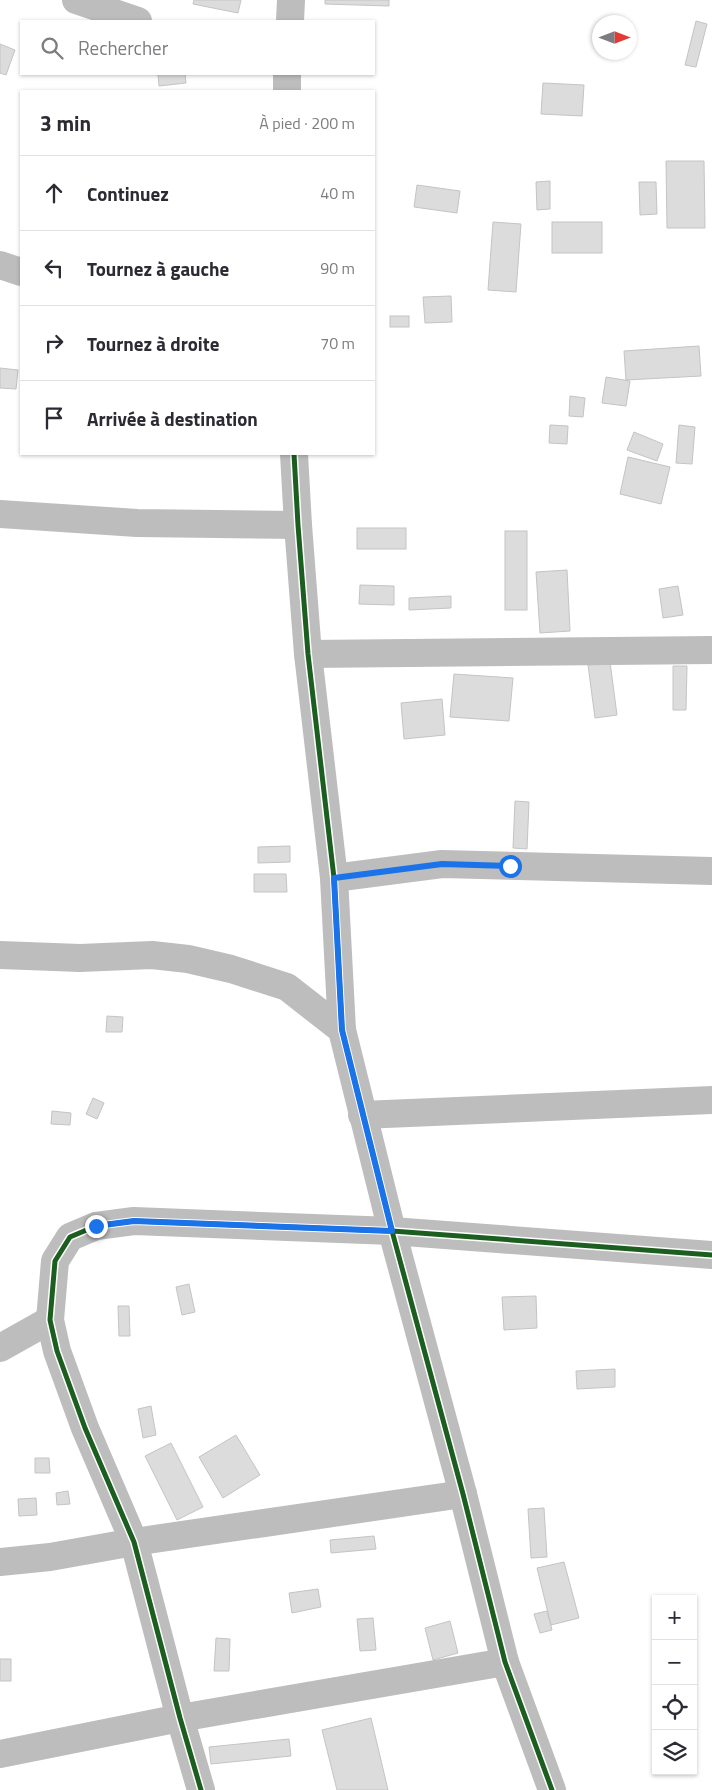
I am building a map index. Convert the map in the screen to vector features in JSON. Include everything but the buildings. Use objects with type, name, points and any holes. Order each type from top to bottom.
[{"type":"street","points":[[76,0],[135,20]]},
{"type":"street","points":[[290,20],[291,0]]},
{"type":"street","points":[[287,75],[287,90]]},
{"type":"street","points":[[0,265],[20,272]]},
{"type":"street","points":[[294,455],[308,654],[334,878],[342,1030],[392,1231],[506,1662],[552,1790]]},
{"type":"street","points":[[0,514],[137,523],[298,525]]},
{"type":"street","points":[[308,654],[712,650]]},
{"type":"street","points":[[334,878],[442,864],[712,871]]},
{"type":"street","points":[[0,955],[80,958],[152,955],[231,969],[287,987],[342,1030]]},
{"type":"street","points":[[362,1115],[712,1100]]},
{"type":"street","points":[[201,1790],[134,1542],[85,1428],[57,1352],[50,1320],[55,1261],[70,1237],[96,1226],[134,1221],[392,1231],[712,1255]]},
{"type":"street","points":[[0,1348],[50,1320]]},
{"type":"street","points":[[0,1562],[50,1557],[134,1542],[463,1494]]},
{"type":"street","points":[[0,1754],[180,1718],[506,1662]]},
{"type":"cycle path","points":[[294,455],[308,654],[334,878],[342,1030],[392,1231],[463,1494],[505,1662],[552,1790]]},
{"type":"cycle path","points":[[201,1790],[134,1542],[85,1428],[57,1351],[50,1320],[55,1261],[70,1237],[96,1226],[134,1221],[392,1231],[712,1255]]},
{"type":"route","points":[[96,1226],[134,1221],[392,1231],[342,1030],[334,878],[442,864],[510,866]]}]
